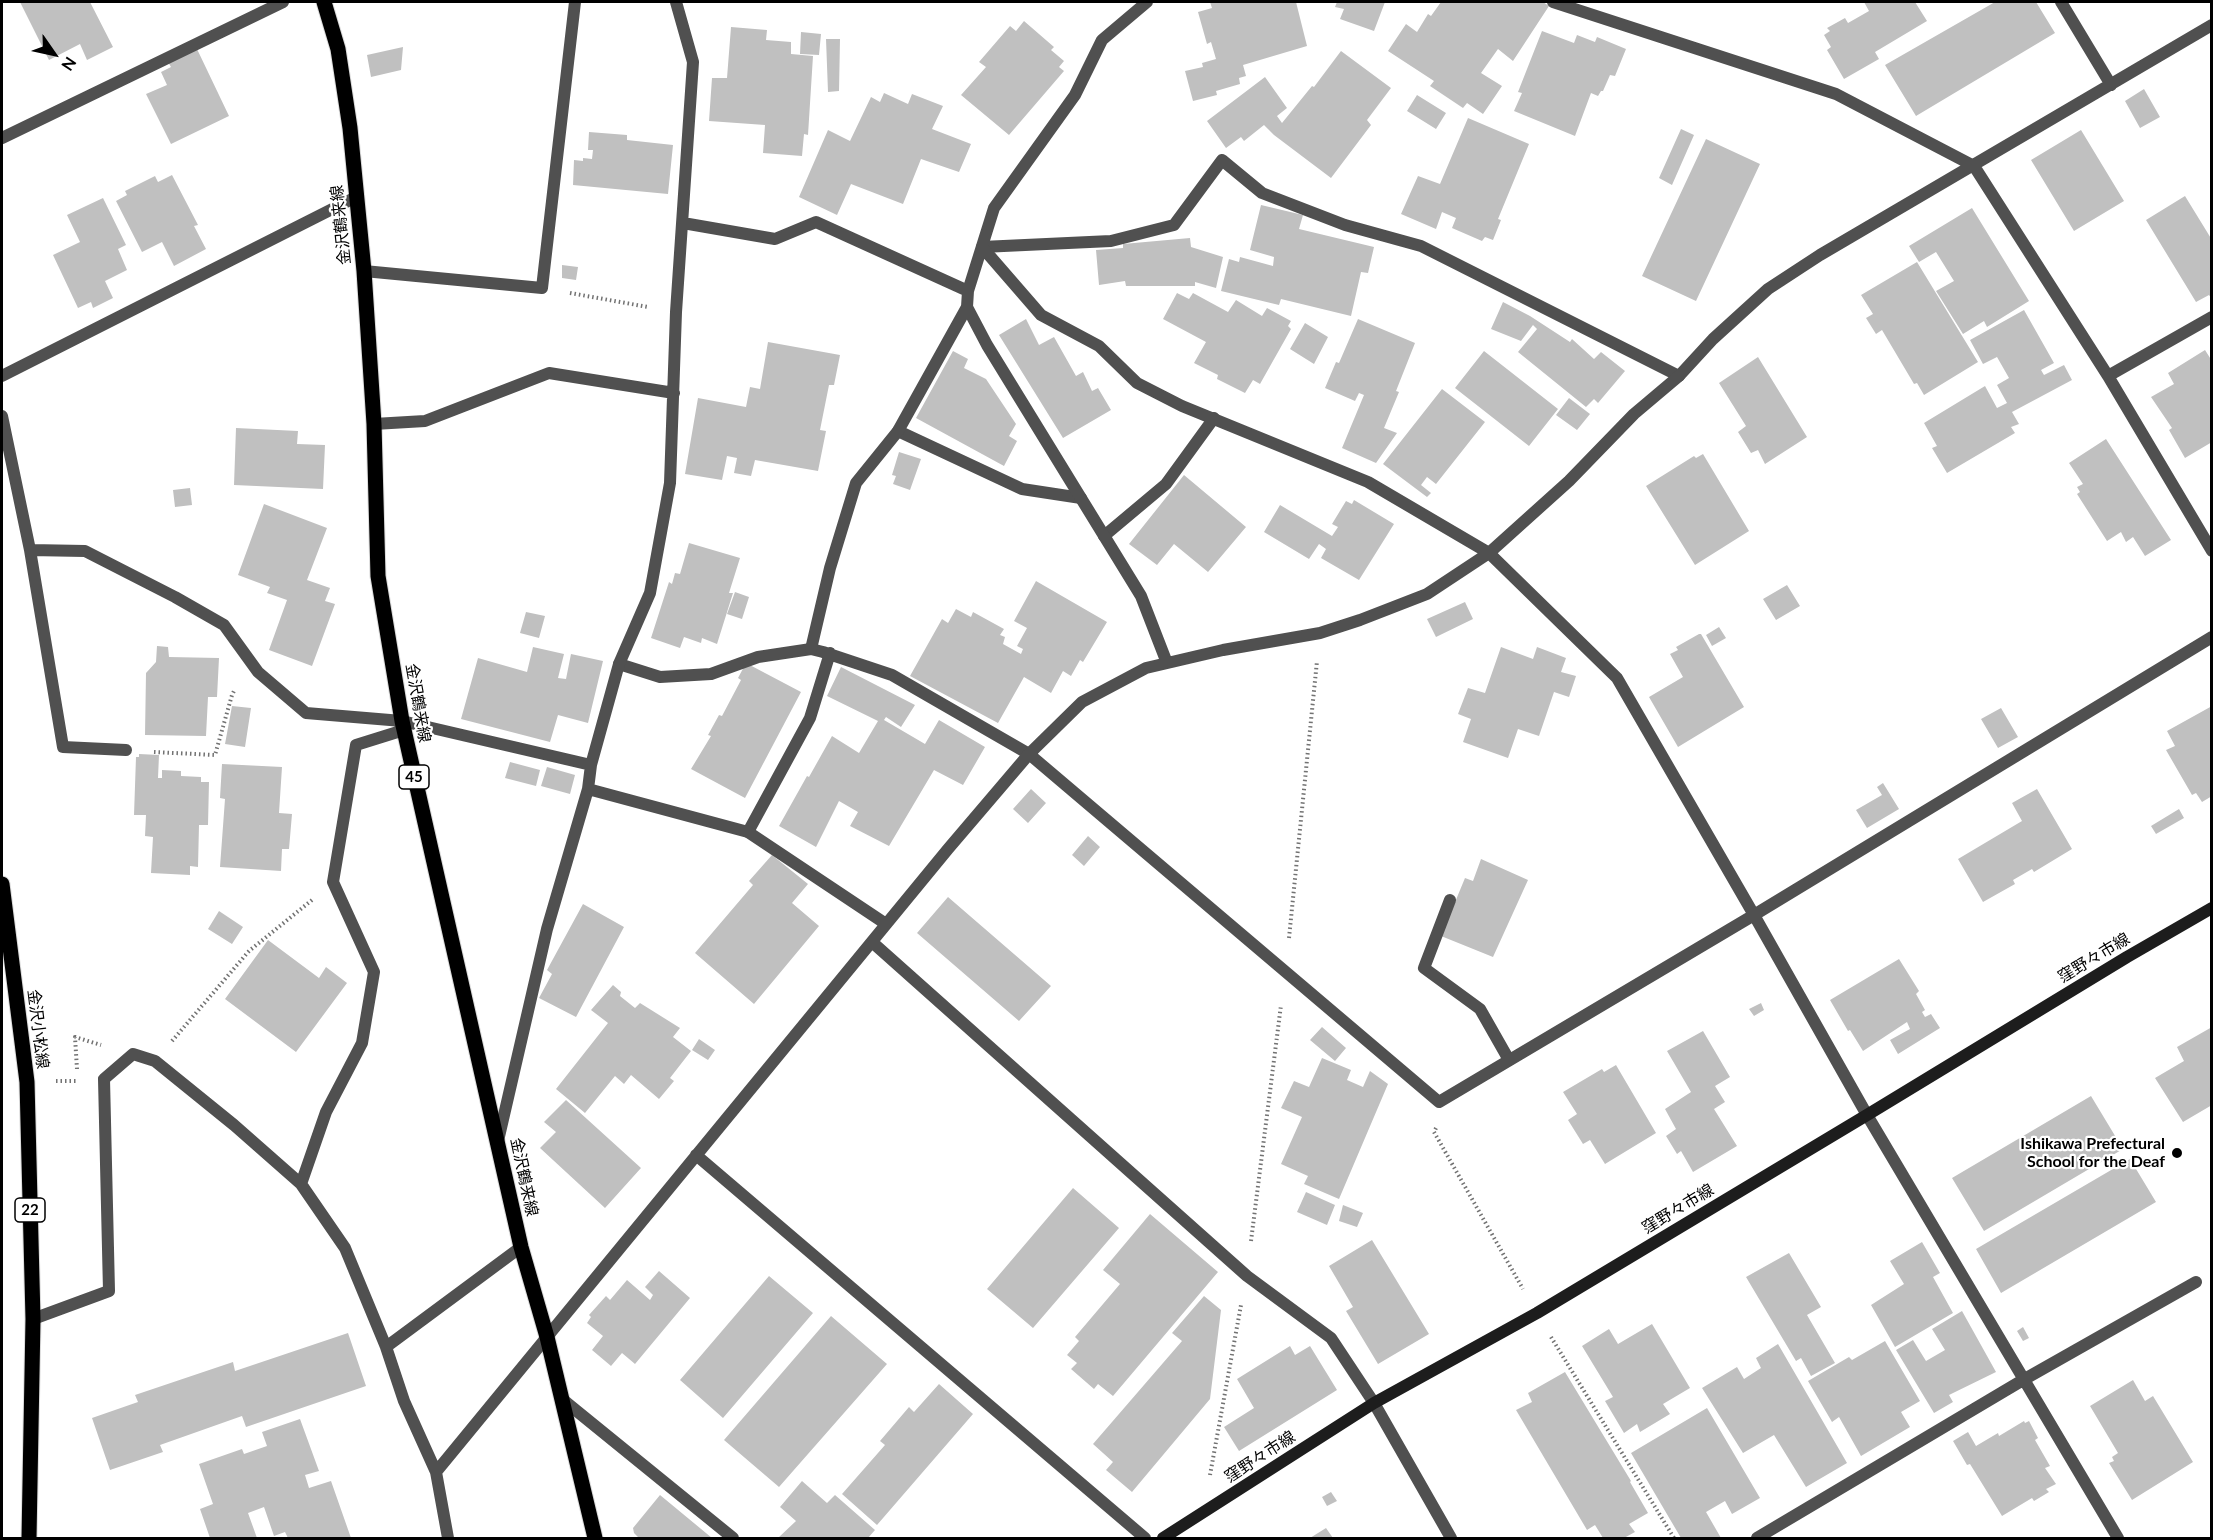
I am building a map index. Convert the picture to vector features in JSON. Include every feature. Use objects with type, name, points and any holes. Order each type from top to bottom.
[{"type":"main road","name":"金沢鶴来線","points":[[324,2],[338,50],[350,128],[364,271],[374,424],[378,576],[403,725],[521,1247],[547,1337],[595,1539]]},
{"type":"main road","name":"金沢小松線","points":[[2,884],[27,1082],[33,1319],[29,1539]]},
{"type":"main road","name":"窪野々市線","points":[[1162,1539],[1374,1402],[1537,1313],[2211,908]]},
{"type":"street","points":[[2,138],[283,2]]},
{"type":"street","points":[[364,271],[542,288],[575,2]]},
{"type":"street","points":[[498,1142],[547,929],[588,789],[591,765],[619,664],[650,593],[670,483],[676,312],[693,62],[676,2]]},
{"type":"street","points":[[811,649],[830,568],[856,483],[898,431],[967,307],[968,291],[994,208],[1075,95],[1102,40],[1147,2]]},
{"type":"street","points":[[1553,2],[1836,94],[1974,166],[2108,376],[2211,551]]},
{"type":"street","points":[[2061,2],[2111,85]]},
{"type":"street","points":[[436,1472],[886,924],[1029,754],[1082,702],[1146,668],[1233,648],[1320,633],[1427,594],[1489,553],[1569,481],[1634,414],[1679,376],[1713,339],[1768,289],[1820,255],[2211,25]]},
{"type":"street","points":[[982,247],[1110,241],[1174,225],[1222,160],[1262,193],[1345,225],[1421,246],[1679,376]]},
{"type":"street","points":[[2,376],[356,197]]},
{"type":"street","points":[[683,223],[775,239],[816,222],[968,291]]},
{"type":"street","points":[[982,247],[1041,315],[1099,346],[1137,383],[1182,406],[1368,482],[1489,553],[1617,678],[1867,1115],[2118,1539]]},
{"type":"street","points":[[967,307],[987,345],[1141,596],[1167,663]]},
{"type":"street","points":[[2108,376],[2211,317]]},
{"type":"street","points":[[374,424],[425,421],[549,373],[674,393]]},
{"type":"street","points":[[2,416],[30,550],[63,747],[126,750]]},
{"type":"street","points":[[1104,536],[1166,484],[1214,418]]},
{"type":"street","points":[[898,431],[1022,489],[1081,498]]},
{"type":"street","points":[[30,550],[85,551],[224,625],[258,672],[306,713],[403,725],[591,765]]},
{"type":"street","points":[[619,664],[660,677],[711,674],[758,657],[811,649],[830,653],[892,675],[1029,754],[1439,1102],[1754,915],[2211,637]]},
{"type":"street","points":[[748,832],[810,718],[830,653]]},
{"type":"street","points":[[301,1184],[326,1112],[362,1043],[374,972],[333,882],[356,745],[403,725]]},
{"type":"street","points":[[588,789],[748,832],[886,924]]},
{"type":"street","points":[[1450,900],[1424,968],[1480,1009],[1509,1060]]},
{"type":"street","points":[[872,942],[1247,1276],[1331,1338],[1374,1402],[1451,1539]]},
{"type":"street","points":[[33,1319],[110,1292],[104,1079],[133,1054],[155,1061],[234,1125],[301,1184],[345,1248],[386,1347],[404,1401],[436,1472],[448,1539]]},
{"type":"street","points":[[696,1155],[1145,1539]]},
{"type":"street","points":[[386,1347],[521,1247]]},
{"type":"street","points":[[1757,1539],[2023,1380],[2196,1282]]},
{"type":"street","points":[[562,1399],[733,1539]]},
{"type":"path","points":[[542,288],[676,312]]},
{"type":"path","points":[[1203,1514],[1247,1276],[1285,972],[1320,633]]},
{"type":"path","points":[[126,750],[215,755],[231,695],[250,663]]},
{"type":"path","points":[[155,1061],[249,951],[333,882]]},
{"type":"path","points":[[75,1037],[78,1081]]},
{"type":"path","points":[[1451,1095],[1434,1132],[1537,1313],[1674,1539]]},
{"type":"building","points":[[20,2],[90,2],[113,47],[87,60],[80,44],[49,60]]},
{"type":"building","points":[[1210,2],[1296,2],[1307,46],[1243,65],[1246,76],[1239,78],[1240,84],[1216,91],[1217,95],[1193,101],[1185,71],[1203,67],[1202,63],[1216,59],[1211,42],[1207,44],[1198,12],[1212,8]]},
{"type":"building","points":[[1337,2],[1385,2],[1374,31],[1340,19],[1344,9],[1335,7]]},
{"type":"building","points":[[1441,2],[1543,2],[1549,6],[1513,61],[1498,49],[1481,73],[1502,86],[1483,114],[1467,103],[1463,108],[1430,86],[1434,81],[1388,51],[1406,24],[1417,32],[1428,14],[1431,16]]},
{"type":"building","points":[[1864,2],[1915,2],[1927,21],[1875,52],[1879,59],[1844,79],[1827,50],[1831,47],[1824,35],[1830,31],[1827,28],[1845,18],[1848,23],[1869,11]]},
{"type":"building","points":[[1995,2],[2036,2],[2055,33],[1916,116],[1885,65]]},
{"type":"building","points":[[1024,21],[1054,47],[1051,50],[1064,61],[1059,67],[1064,71],[1009,135],[961,95],[986,67],[979,62],[1010,26],[1016,31]]},
{"type":"building","points":[[731,27],[767,30],[766,40],[791,42],[791,54],[813,56],[808,135],[804,134],[802,156],[763,153],[765,125],[709,121],[712,78],[727,78]]},
{"type":"building","points":[[1542,31],[1574,43],[1577,35],[1595,42],[1597,37],[1626,49],[1615,76],[1610,75],[1603,91],[1598,96],[1591,93],[1575,136],[1514,111],[1522,93],[1518,92]]},
{"type":"building","points":[[801,32],[821,34],[819,55],[800,54]]},
{"type":"building","points":[[826,39],[840,39],[839,91],[828,92]]},
{"type":"building","points":[[403,47],[401,70],[371,77],[367,55]]},
{"type":"building","points":[[197,49],[229,116],[171,144],[146,94],[167,85],[161,72],[171,67],[168,62]]},
{"type":"building","points":[[1341,51],[1391,88],[1367,120],[1371,125],[1331,178],[1264,125],[1244,141],[1241,137],[1226,148],[1207,121],[1265,77],[1287,108],[1277,116],[1282,123],[1312,86],[1314,87]]},
{"type":"building","points":[[2144,89],[2160,117],[2140,128],[2125,101]]},
{"type":"building","points":[[884,93],[908,104],[912,94],[943,106],[932,129],[971,144],[959,172],[921,159],[903,204],[851,184],[837,215],[799,197],[828,130],[850,141],[871,97],[880,102]]},
{"type":"building","points":[[1417,95],[1446,113],[1436,129],[1407,111]]},
{"type":"building","points":[[1468,118],[1529,144],[1498,219],[1501,220],[1493,240],[1485,237],[1482,241],[1452,228],[1456,218],[1442,212],[1436,229],[1401,214],[1418,176],[1440,184]]},
{"type":"building","points":[[1681,129],[1694,135],[1672,185],[1659,178]]},
{"type":"building","points":[[2081,130],[2124,201],[2074,231],[2031,160]]},
{"type":"building","points":[[589,132],[627,135],[627,140],[673,145],[668,194],[573,185],[574,160],[592,159],[593,150],[588,150]]},
{"type":"building","points":[[1706,139],[1760,164],[1696,301],[1642,276]]},
{"type":"building","points":[[172,175],[198,225],[194,226],[206,249],[174,266],[162,242],[142,252],[116,201],[127,195],[125,191],[155,176],[158,182]]},
{"type":"building","points":[[2185,196],[2212,240],[2212,299],[2209,295],[2196,302],[2146,220]]},
{"type":"building","points":[[103,198],[126,245],[118,249],[127,270],[105,281],[113,298],[93,308],[91,302],[78,308],[53,255],[80,242],[67,215]]},
{"type":"building","points":[[1261,205],[1303,215],[1299,229],[1374,247],[1368,273],[1361,272],[1351,316],[1281,299],[1279,305],[1221,291],[1229,259],[1239,262],[1240,257],[1273,266],[1274,257],[1250,250]]},
{"type":"building","points":[[1972,208],[2029,301],[1987,327],[1984,321],[1963,334],[1936,291],[1954,281],[1936,252],[1919,262],[1909,246]]},
{"type":"building","points":[[1190,238],[1191,247],[1223,257],[1216,288],[1195,282],[1195,286],[1126,286],[1125,281],[1099,285],[1096,250],[1123,248],[1123,244]]},
{"type":"building","points":[[1917,262],[1978,362],[1924,395],[1917,383],[1914,384],[1882,330],[1876,334],[1866,318],[1873,314],[1861,295]]},
{"type":"building","points":[[562,265],[578,267],[576,280],[562,278]]},
{"type":"building","points":[[1177,293],[1189,299],[1193,293],[1228,312],[1236,300],[1262,316],[1267,308],[1291,321],[1288,326],[1291,329],[1260,384],[1253,380],[1245,393],[1217,379],[1218,375],[1194,363],[1206,342],[1163,319]]},
{"type":"building","points":[[1503,302],[1530,316],[1570,342],[1572,339],[1594,359],[1601,352],[1625,371],[1598,403],[1594,399],[1586,407],[1518,352],[1537,329],[1533,325],[1521,341],[1491,329]]},
{"type":"building","points":[[2024,310],[2054,363],[2041,370],[2044,375],[2064,365],[2072,380],[2012,412],[2019,424],[2011,427],[2015,433],[1947,473],[1932,448],[1937,446],[1924,423],[1985,386],[1997,408],[2007,403],[1997,385],[2009,378],[1997,357],[1983,364],[1970,340]]},
{"type":"building","points":[[1026,319],[1039,345],[1054,337],[1076,376],[1083,372],[1092,391],[1098,388],[1111,410],[1063,438],[999,335]]},
{"type":"building","points":[[1358,319],[1415,343],[1384,428],[1397,433],[1376,463],[1342,448],[1364,395],[1359,393],[1355,401],[1325,388],[1336,362],[1339,363]]},
{"type":"building","points":[[1305,323],[1328,337],[1314,364],[1290,349]]},
{"type":"building","points":[[768,342],[840,355],[834,385],[829,385],[820,430],[826,431],[818,471],[755,460],[751,476],[734,473],[737,458],[727,456],[722,480],[685,474],[698,398],[746,407],[750,387],[760,389]]},
{"type":"building","points":[[2205,350],[2212,361],[2212,442],[2185,458],[2169,430],[2172,428],[2151,397],[2174,384],[2168,373]]},
{"type":"building","points":[[953,351],[968,359],[964,368],[986,379],[1016,424],[1009,436],[1017,441],[1004,466],[916,418]]},
{"type":"building","points":[[1484,351],[1558,409],[1529,446],[1455,388]]},
{"type":"building","points":[[1758,357],[1807,437],[1765,464],[1758,450],[1751,453],[1738,432],[1746,426],[1719,383]]},
{"type":"building","points":[[1442,389],[1485,422],[1436,484],[1427,477],[1421,485],[1431,493],[1427,497],[1383,464]]},
{"type":"building","points":[[1569,398],[1590,414],[1577,430],[1556,415]]},
{"type":"building","points":[[236,428],[298,431],[297,444],[325,445],[323,489],[234,485]]},
{"type":"building","points":[[2106,439],[2171,540],[2145,556],[2133,537],[2126,542],[2121,532],[2107,541],[2077,494],[2080,492],[2077,487],[2083,484],[2069,463]]},
{"type":"building","points":[[899,452],[921,459],[910,490],[893,484],[896,476],[892,475]]},
{"type":"building","points":[[1703,454],[1749,531],[1695,565],[1646,486],[1694,456],[1696,458]]},
{"type":"building","points":[[1184,475],[1246,527],[1208,572],[1174,544],[1157,565],[1129,544]]},
{"type":"building","points":[[190,488],[192,505],[175,507],[173,490]]},
{"type":"building","points":[[1354,500],[1394,524],[1359,580],[1321,558],[1326,549],[1319,544],[1309,559],[1264,532],[1280,505],[1332,536],[1338,527],[1332,524],[1346,501],[1352,504]]},
{"type":"building","points":[[264,504],[327,528],[307,580],[330,588],[325,601],[335,604],[312,666],[269,650],[287,600],[267,593],[270,587],[238,575]]},
{"type":"building","points":[[689,543],[740,558],[729,593],[733,593],[717,644],[702,638],[701,643],[684,637],[680,648],[651,638],[669,582],[672,584],[675,573],[680,574]]},
{"type":"building","points":[[1036,581],[1107,622],[1083,662],[1080,660],[1071,676],[1063,671],[1051,693],[1024,677],[998,723],[910,676],[942,619],[948,623],[956,609],[971,617],[973,612],[1004,629],[1000,635],[1005,637],[1003,644],[1021,654],[1023,649],[1017,646],[1027,628],[1014,621]]},
{"type":"building","points":[[1787,585],[1800,606],[1776,620],[1763,599]]},
{"type":"building","points":[[735,592],[749,597],[742,619],[727,614]]},
{"type":"building","points":[[1465,602],[1473,619],[1436,637],[1427,619]]},
{"type":"building","points":[[526,612],[545,616],[539,638],[520,633]]},
{"type":"building","points":[[1719,627],[1726,638],[1712,646],[1706,635]]},
{"type":"building","points":[[1699,634],[1744,707],[1678,747],[1649,697],[1683,677],[1670,654],[1678,650],[1676,647]]},
{"type":"building","points":[[157,646],[168,647],[169,657],[219,658],[217,697],[208,697],[206,736],[145,735],[146,673],[156,662]]},
{"type":"building","points":[[533,647],[564,654],[558,678],[566,679],[571,654],[603,661],[588,723],[558,715],[550,742],[461,719],[478,658],[527,672]]},
{"type":"building","points":[[1501,647],[1533,659],[1537,647],[1566,658],[1561,672],[1576,676],[1569,697],[1554,692],[1539,736],[1518,729],[1508,758],[1463,742],[1471,719],[1458,714],[1468,688],[1485,693]]},
{"type":"building","points":[[746,663],[801,692],[745,798],[691,769],[711,736],[708,735],[719,715],[722,716],[741,680],[738,678]]},
{"type":"building","points":[[841,667],[915,705],[901,727],[886,717],[884,720],[925,744],[939,720],[985,747],[963,785],[934,770],[889,846],[850,826],[858,812],[839,801],[816,847],[779,826],[832,736],[859,753],[878,721],[827,696]]},
{"type":"building","points":[[232,706],[251,708],[245,747],[225,744]]},
{"type":"building","points":[[2212,706],[2212,796],[2202,802],[2196,793],[2192,795],[2166,750],[2175,746],[2167,731]]},
{"type":"building","points":[[2001,708],[2018,737],[1998,748],[1981,719]]},
{"type":"building","points":[[139,754],[159,755],[158,778],[162,778],[162,770],[181,771],[181,776],[201,777],[201,782],[209,782],[208,825],[199,825],[198,867],[190,866],[190,875],[151,873],[153,837],[145,836],[146,815],[134,815],[136,757],[139,757]]},
{"type":"building","points":[[510,762],[540,770],[536,786],[505,778]]},
{"type":"building","points":[[222,764],[282,767],[279,813],[292,814],[289,849],[282,849],[281,871],[220,867],[225,799],[220,798]]},
{"type":"building","points":[[547,767],[575,775],[570,794],[541,786]]},
{"type":"building","points":[[1883,783],[1899,809],[1867,828],[1856,810],[1882,795],[1877,787]]},
{"type":"building","points":[[1031,789],[1046,803],[1028,823],[1013,809]]},
{"type":"building","points":[[2037,789],[2072,849],[2034,872],[2032,869],[2013,880],[2015,884],[1983,902],[1958,859],[2022,821],[2012,803]]},
{"type":"building","points":[[2179,809],[2184,818],[2156,834],[2151,826]]},
{"type":"building","points":[[1088,836],[1100,847],[1084,866],[1072,855]]},
{"type":"building","points":[[772,855],[808,884],[792,903],[819,926],[754,1004],[695,953],[753,885],[749,881]]},
{"type":"building","points":[[1481,859],[1528,880],[1493,957],[1441,936],[1465,878],[1473,881]]},
{"type":"building","points":[[948,897],[1051,986],[1019,1021],[917,933]]},
{"type":"building","points":[[583,904],[624,927],[576,1017],[539,998],[552,974],[547,970]]},
{"type":"building","points":[[219,911],[243,927],[232,944],[208,929]]},
{"type":"building","points":[[268,940],[319,978],[326,967],[347,983],[296,1052],[225,999]]},
{"type":"building","points":[[1899,959],[1919,991],[1916,994],[1925,1010],[1922,1012],[1925,1017],[1931,1014],[1940,1028],[1898,1054],[1890,1040],[1910,1029],[1907,1022],[1863,1051],[1830,1000]]},
{"type":"building","points":[[613,985],[621,992],[620,996],[635,1008],[640,1003],[680,1028],[673,1037],[691,1051],[670,1078],[674,1081],[659,1099],[631,1075],[624,1084],[615,1076],[585,1113],[556,1089],[608,1023],[591,1010]]},
{"type":"building","points":[[1761,1003],[1764,1010],[1754,1016],[1749,1009]]},
{"type":"building","points":[[1322,1027],[1346,1048],[1335,1061],[1310,1040]]},
{"type":"building","points":[[2212,1027],[2212,1105],[2183,1122],[2155,1078],[2184,1061],[2177,1047]]},
{"type":"building","points":[[1703,1031],[1730,1077],[1715,1086],[1725,1102],[1714,1109],[1737,1146],[1693,1172],[1681,1151],[1677,1154],[1666,1136],[1676,1129],[1665,1109],[1691,1092],[1667,1051]]},
{"type":"building","points":[[699,1039],[715,1050],[708,1060],[692,1050]]},
{"type":"building","points":[[1322,1058],[1351,1070],[1347,1080],[1363,1087],[1370,1071],[1388,1084],[1339,1199],[1304,1184],[1308,1176],[1281,1164],[1302,1117],[1281,1108],[1294,1081],[1309,1087]]},
{"type":"building","points":[[1616,1065],[1656,1133],[1605,1164],[1590,1140],[1583,1144],[1568,1120],[1577,1114],[1563,1092],[1602,1069],[1604,1072]]},
{"type":"building","points":[[2091,1096],[2123,1149],[1984,1231],[1952,1178]]},
{"type":"building","points":[[566,1100],[641,1168],[605,1208],[540,1148],[556,1132],[544,1122]]},
{"type":"building","points":[[2130,1159],[2156,1202],[2001,1293],[1976,1249]]},
{"type":"building","points":[[1073,1188],[1119,1228],[1033,1328],[987,1289]]},
{"type":"building","points":[[1306,1192],[1335,1205],[1327,1225],[1297,1212]]},
{"type":"building","points":[[1343,1205],[1363,1213],[1357,1227],[1339,1221]]},
{"type":"building","points":[[1150,1214],[1218,1272],[1113,1396],[1098,1384],[1094,1389],[1071,1369],[1077,1363],[1067,1355],[1079,1341],[1075,1337],[1120,1284],[1103,1270]]},
{"type":"building","points":[[1372,1240],[1429,1334],[1378,1364],[1346,1311],[1353,1307],[1329,1266]]},
{"type":"building","points":[[1922,1242],[1940,1273],[1933,1277],[1953,1313],[1895,1347],[1871,1305],[1904,1284],[1890,1261]]},
{"type":"building","points":[[1789,1253],[1821,1307],[1807,1315],[1835,1363],[1811,1376],[1801,1358],[1796,1361],[1746,1277]]},
{"type":"building","points":[[659,1271],[690,1298],[635,1364],[622,1353],[611,1366],[592,1350],[603,1336],[587,1323],[591,1317],[589,1315],[606,1296],[610,1300],[627,1280],[650,1300],[653,1295],[645,1287]]},
{"type":"building","points":[[769,1276],[813,1313],[723,1418],[680,1380]]},
{"type":"building","points":[[1204,1296],[1221,1310],[1210,1399],[1132,1492],[1106,1470],[1113,1462],[1093,1444],[1182,1341],[1172,1333]]},
{"type":"building","points":[[1962,1311],[1996,1372],[1949,1395],[1953,1402],[1934,1413],[1896,1350],[1913,1340],[1926,1361],[1945,1350],[1932,1329]]},
{"type":"building","points":[[831,1316],[887,1364],[779,1487],[724,1440]]},
{"type":"building","points":[[1652,1324],[1690,1388],[1663,1404],[1670,1414],[1640,1432],[1637,1424],[1624,1433],[1605,1401],[1613,1397],[1582,1346],[1609,1329],[1618,1344]]},
{"type":"building","points":[[2023,1327],[2029,1338],[2023,1341],[2017,1331]]},
{"type":"building","points":[[348,1333],[366,1386],[246,1427],[242,1416],[160,1445],[163,1452],[110,1470],[92,1418],[138,1402],[135,1395],[233,1362],[235,1371]]},
{"type":"building","points":[[1885,1341],[1920,1401],[1901,1412],[1910,1427],[1861,1456],[1839,1417],[1832,1422],[1808,1381],[1849,1357],[1852,1360]]},
{"type":"building","points":[[1778,1344],[1847,1463],[1806,1487],[1774,1435],[1743,1453],[1702,1388],[1737,1367],[1744,1379],[1761,1368],[1756,1358]]},
{"type":"building","points":[[1290,1346],[1295,1355],[1310,1346],[1337,1390],[1239,1451],[1224,1427],[1254,1408],[1237,1379]]},
{"type":"building","points":[[1565,1372],[1648,1513],[1629,1524],[1635,1532],[1624,1538],[1603,1538],[1595,1525],[1587,1530],[1516,1410],[1532,1402],[1528,1393]]},
{"type":"building","points":[[2133,1380],[2145,1401],[2153,1396],[2193,1462],[2132,1500],[2109,1463],[2114,1461],[2112,1457],[2118,1453],[2090,1406]]},
{"type":"building","points":[[939,1384],[973,1414],[877,1525],[842,1494],[885,1445],[880,1441],[909,1407],[914,1412]]},
{"type":"building","points":[[1707,1408],[1760,1498],[1732,1514],[1725,1501],[1706,1512],[1721,1538],[1681,1538],[1631,1453]]},
{"type":"building","points":[[300,1419],[319,1471],[305,1475],[309,1488],[331,1481],[351,1538],[288,1538],[285,1532],[274,1536],[264,1507],[248,1513],[257,1538],[210,1538],[200,1509],[213,1504],[199,1464],[242,1449],[244,1454],[267,1446],[262,1432]]},
{"type":"building","points":[[2024,1421],[2025,1423],[2029,1421],[2038,1438],[2035,1440],[2050,1466],[2045,1468],[2056,1484],[2046,1489],[2049,1492],[2034,1501],[2032,1498],[2002,1516],[1953,1441],[1968,1432],[1976,1446]]},
{"type":"building","points":[[802,1481],[827,1503],[835,1495],[875,1530],[868,1538],[778,1538],[796,1521],[780,1507]]},
{"type":"building","points":[[1331,1492],[1337,1501],[1327,1506],[1322,1497]]},
{"type":"building","points":[[660,1495],[712,1538],[639,1538],[633,1528]]},
{"type":"building","points":[[1326,1528],[1333,1538],[1310,1538]]},
{"type":"place","name":"Ishikawa Prefectural School for the Deaf","points":[[2177,1153]]}]
